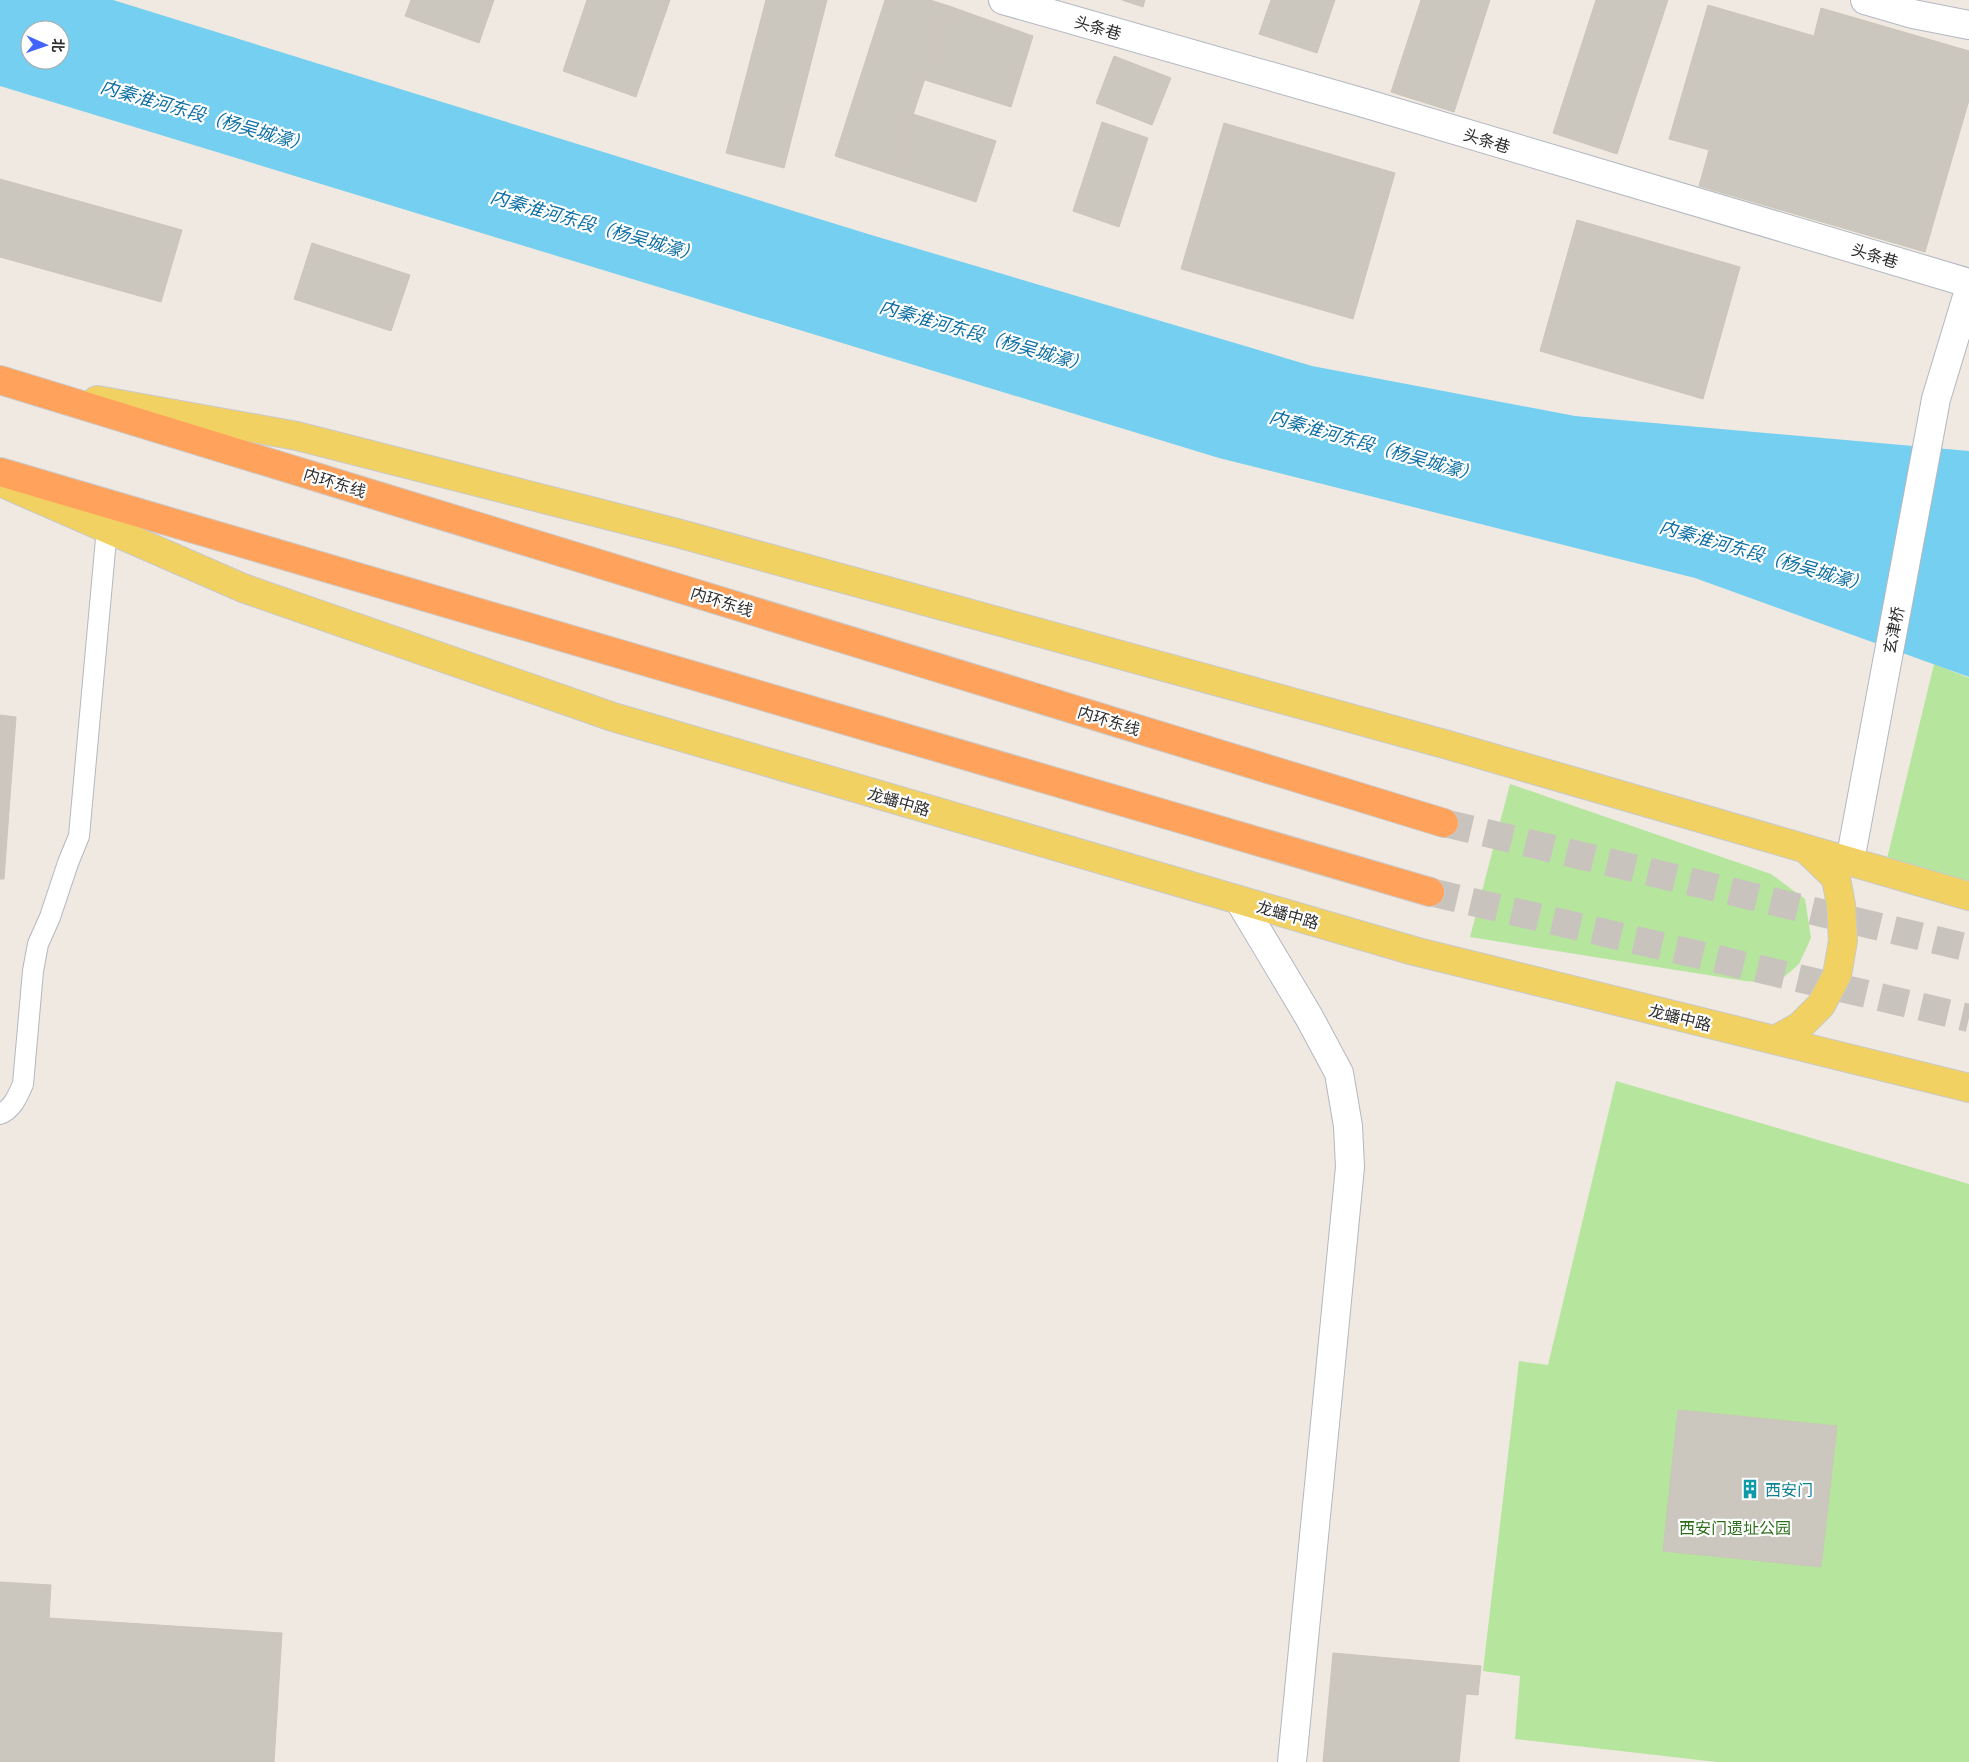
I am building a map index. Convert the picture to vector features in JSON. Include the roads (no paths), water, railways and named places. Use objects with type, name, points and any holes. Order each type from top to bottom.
[{"type":"highway","name":"内环东线","points":[[0,380],[1444,823]]},
{"type":"highway","points":[[0,472],[1430,892]]},
{"type":"main road","points":[[29,388],[297,436],[676,533],[1448,745],[1969,896]]},
{"type":"main road","name":"龙蟠中路","points":[[0,482],[243,588],[614,717],[1414,951],[1969,1088]]},
{"type":"main road","points":[[1775,1040],[1800,1026],[1821,1005],[1837,975],[1843,941],[1841,905],[1836,878],[1807,850]]},
{"type":"street","name":"头条巷","points":[[1003,0],[1364,103],[1969,283]]},
{"type":"street","points":[[1865,0],[1915,7],[1969,25]]},
{"type":"street","name":"玄津桥","points":[[1850,861],[1936,399],[1969,290]]},
{"type":"street","points":[[1239,900],[1309,1017],[1339,1073],[1348,1126],[1350,1167],[1292,1762]]},
{"type":"lane","points":[[0,1114],[5,1112],[17,1099],[23,1084],[33,971],[38,944],[50,917],[79,836],[107,528]]},
{"type":"water","name":"内秦淮河东段（杨吴城濠）","points":[[0,0],[113,0],[868,234],[1312,366],[1575,416],[1969,451],[1969,677],[1695,578],[1219,458],[0,86]]},
{"type":"tunnel","points":[[1444,823],[1969,948]]},
{"type":"tunnel","points":[[1430,892],[1969,1018]]},
{"type":"place","name":"西安门","points":[[1750,1489]]},
{"type":"park label","name":"西安门遗址公园","points":[[1735,1527]]}]
